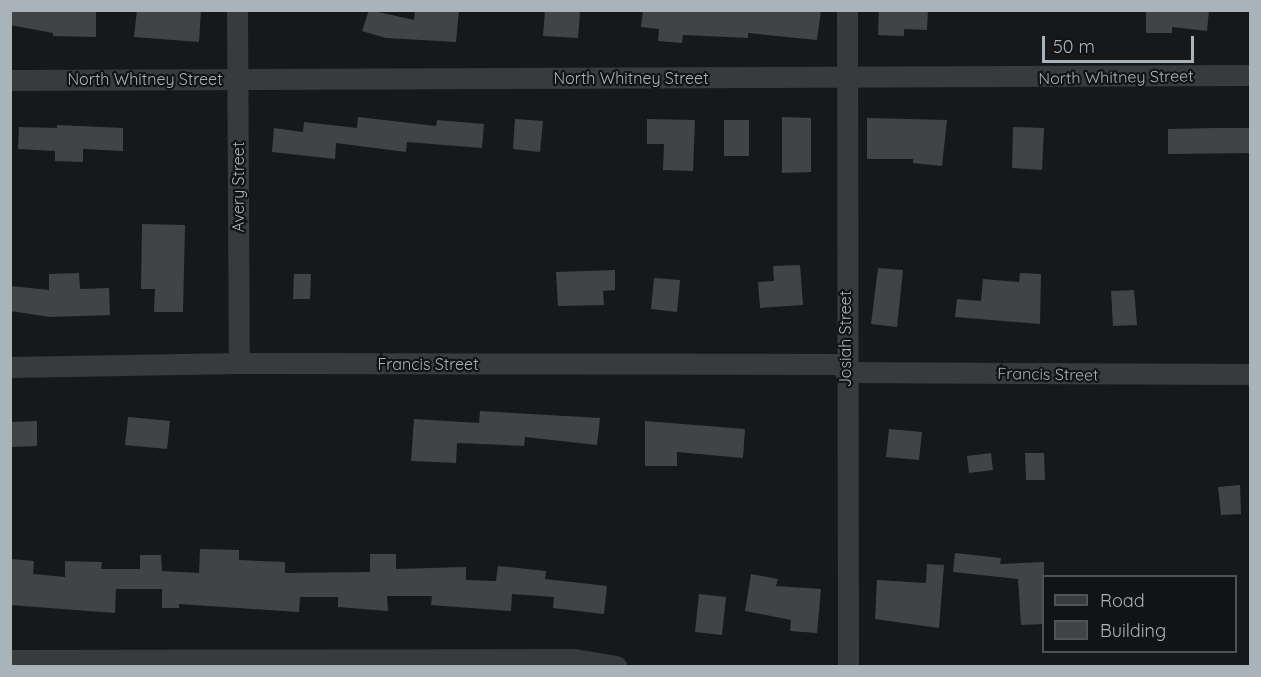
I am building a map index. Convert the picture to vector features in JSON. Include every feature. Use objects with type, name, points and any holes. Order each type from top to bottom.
[{"type":"street","name":"Avery Street","points":[[237,10],[239,363]]},
{"type":"street","name":"Josiah Street","points":[[847,10],[845,368],[848,666]]},
{"type":"street","name":"North Whitney Street","points":[[10,80],[1251,75]]},
{"type":"street","name":"Francis Street","points":[[10,367],[239,363],[1251,374]]},
{"type":"street","points":[[10,660],[573,659],[616,666]]},
{"type":"building","points":[[10,10],[96,12],[96,37],[53,36],[53,33],[10,25]]},
{"type":"building","points":[[137,10],[201,10],[199,42],[134,37]]},
{"type":"building","points":[[369,10],[414,20],[415,10],[459,10],[456,42],[386,38],[362,31]]},
{"type":"building","points":[[545,10],[580,12],[578,38],[543,36]]},
{"type":"building","points":[[643,10],[821,10],[817,40],[748,33],[748,38],[683,35],[682,43],[658,41],[659,29],[641,27]]},
{"type":"building","points":[[879,10],[928,10],[927,30],[904,29],[904,36],[878,35]]},
{"type":"building","points":[[1146,10],[1209,10],[1207,31],[1172,27],[1172,33],[1146,33]]},
{"type":"building","points":[[358,117],[436,126],[437,120],[484,124],[482,148],[407,142],[406,152],[336,143],[335,159],[272,152],[274,128],[303,132],[304,122],[357,128]]},
{"type":"building","points":[[782,117],[811,118],[811,172],[782,173]]},
{"type":"building","points":[[867,118],[947,120],[942,166],[913,163],[913,159],[867,159]]},
{"type":"building","points":[[515,119],[543,121],[540,152],[513,149]]},
{"type":"building","points":[[647,119],[695,120],[693,171],[663,170],[664,144],[647,144]]},
{"type":"building","points":[[724,120],[749,120],[749,156],[724,156]]},
{"type":"building","points":[[57,125],[123,128],[123,151],[83,149],[83,162],[55,161],[55,151],[18,149],[19,127],[57,128]]},
{"type":"building","points":[[1013,127],[1044,128],[1042,170],[1012,168]]},
{"type":"building","points":[[1251,128],[1251,153],[1168,154],[1168,129]]},
{"type":"building","points":[[142,224],[185,225],[183,312],[154,312],[155,289],[141,289]]},
{"type":"building","points":[[800,265],[803,305],[760,308],[758,282],[774,281],[773,266]]},
{"type":"building","points":[[878,268],[903,270],[897,327],[871,324]]},
{"type":"building","points":[[615,270],[615,290],[603,291],[604,305],[558,306],[556,272]]},
{"type":"building","points":[[79,273],[80,289],[109,288],[110,315],[50,317],[10,311],[10,286],[49,290],[49,274]]},
{"type":"building","points":[[1020,273],[1041,274],[1040,324],[955,317],[957,299],[981,301],[983,279],[1019,282]]},
{"type":"building","points":[[294,274],[311,274],[310,299],[293,299]]},
{"type":"building","points":[[654,278],[680,280],[677,312],[651,309]]},
{"type":"building","points":[[1134,290],[1137,325],[1113,326],[1111,291]]},
{"type":"building","points":[[480,411],[600,418],[597,445],[525,437],[524,446],[457,443],[456,463],[411,461],[414,419],[479,423]]},
{"type":"building","points":[[128,417],[170,421],[167,449],[125,445]]},
{"type":"building","points":[[37,421],[37,446],[10,447],[10,422]]},
{"type":"building","points":[[645,421],[745,429],[743,458],[677,452],[677,466],[645,466]]},
{"type":"building","points":[[889,429],[922,432],[919,460],[886,457]]},
{"type":"building","points":[[991,453],[993,470],[969,473],[967,456]]},
{"type":"building","points":[[1025,453],[1044,453],[1045,480],[1026,480]]},
{"type":"building","points":[[1240,485],[1241,514],[1221,515],[1218,487]]},
{"type":"building","points":[[200,549],[239,550],[239,560],[285,562],[285,573],[370,572],[370,554],[396,554],[396,569],[466,567],[466,580],[496,581],[498,566],[546,571],[545,579],[607,586],[604,614],[553,608],[554,597],[512,594],[511,611],[431,605],[432,596],[387,596],[388,611],[338,607],[338,597],[300,597],[299,612],[179,604],[179,608],[162,608],[162,589],[116,589],[115,613],[10,605],[10,559],[34,561],[33,574],[65,577],[65,561],[102,562],[101,569],[140,569],[140,555],[161,555],[162,571],[199,573]]},
{"type":"building","points":[[955,553],[1001,558],[1000,564],[1044,562],[1042,624],[1021,625],[1018,579],[953,572]]},
{"type":"building","points":[[927,564],[944,565],[939,628],[875,619],[877,580],[926,583]]},
{"type":"building","points":[[751,574],[778,579],[776,586],[821,589],[817,633],[790,631],[791,620],[745,611]]},
{"type":"building","points":[[699,594],[726,597],[722,635],[695,632]]}]
